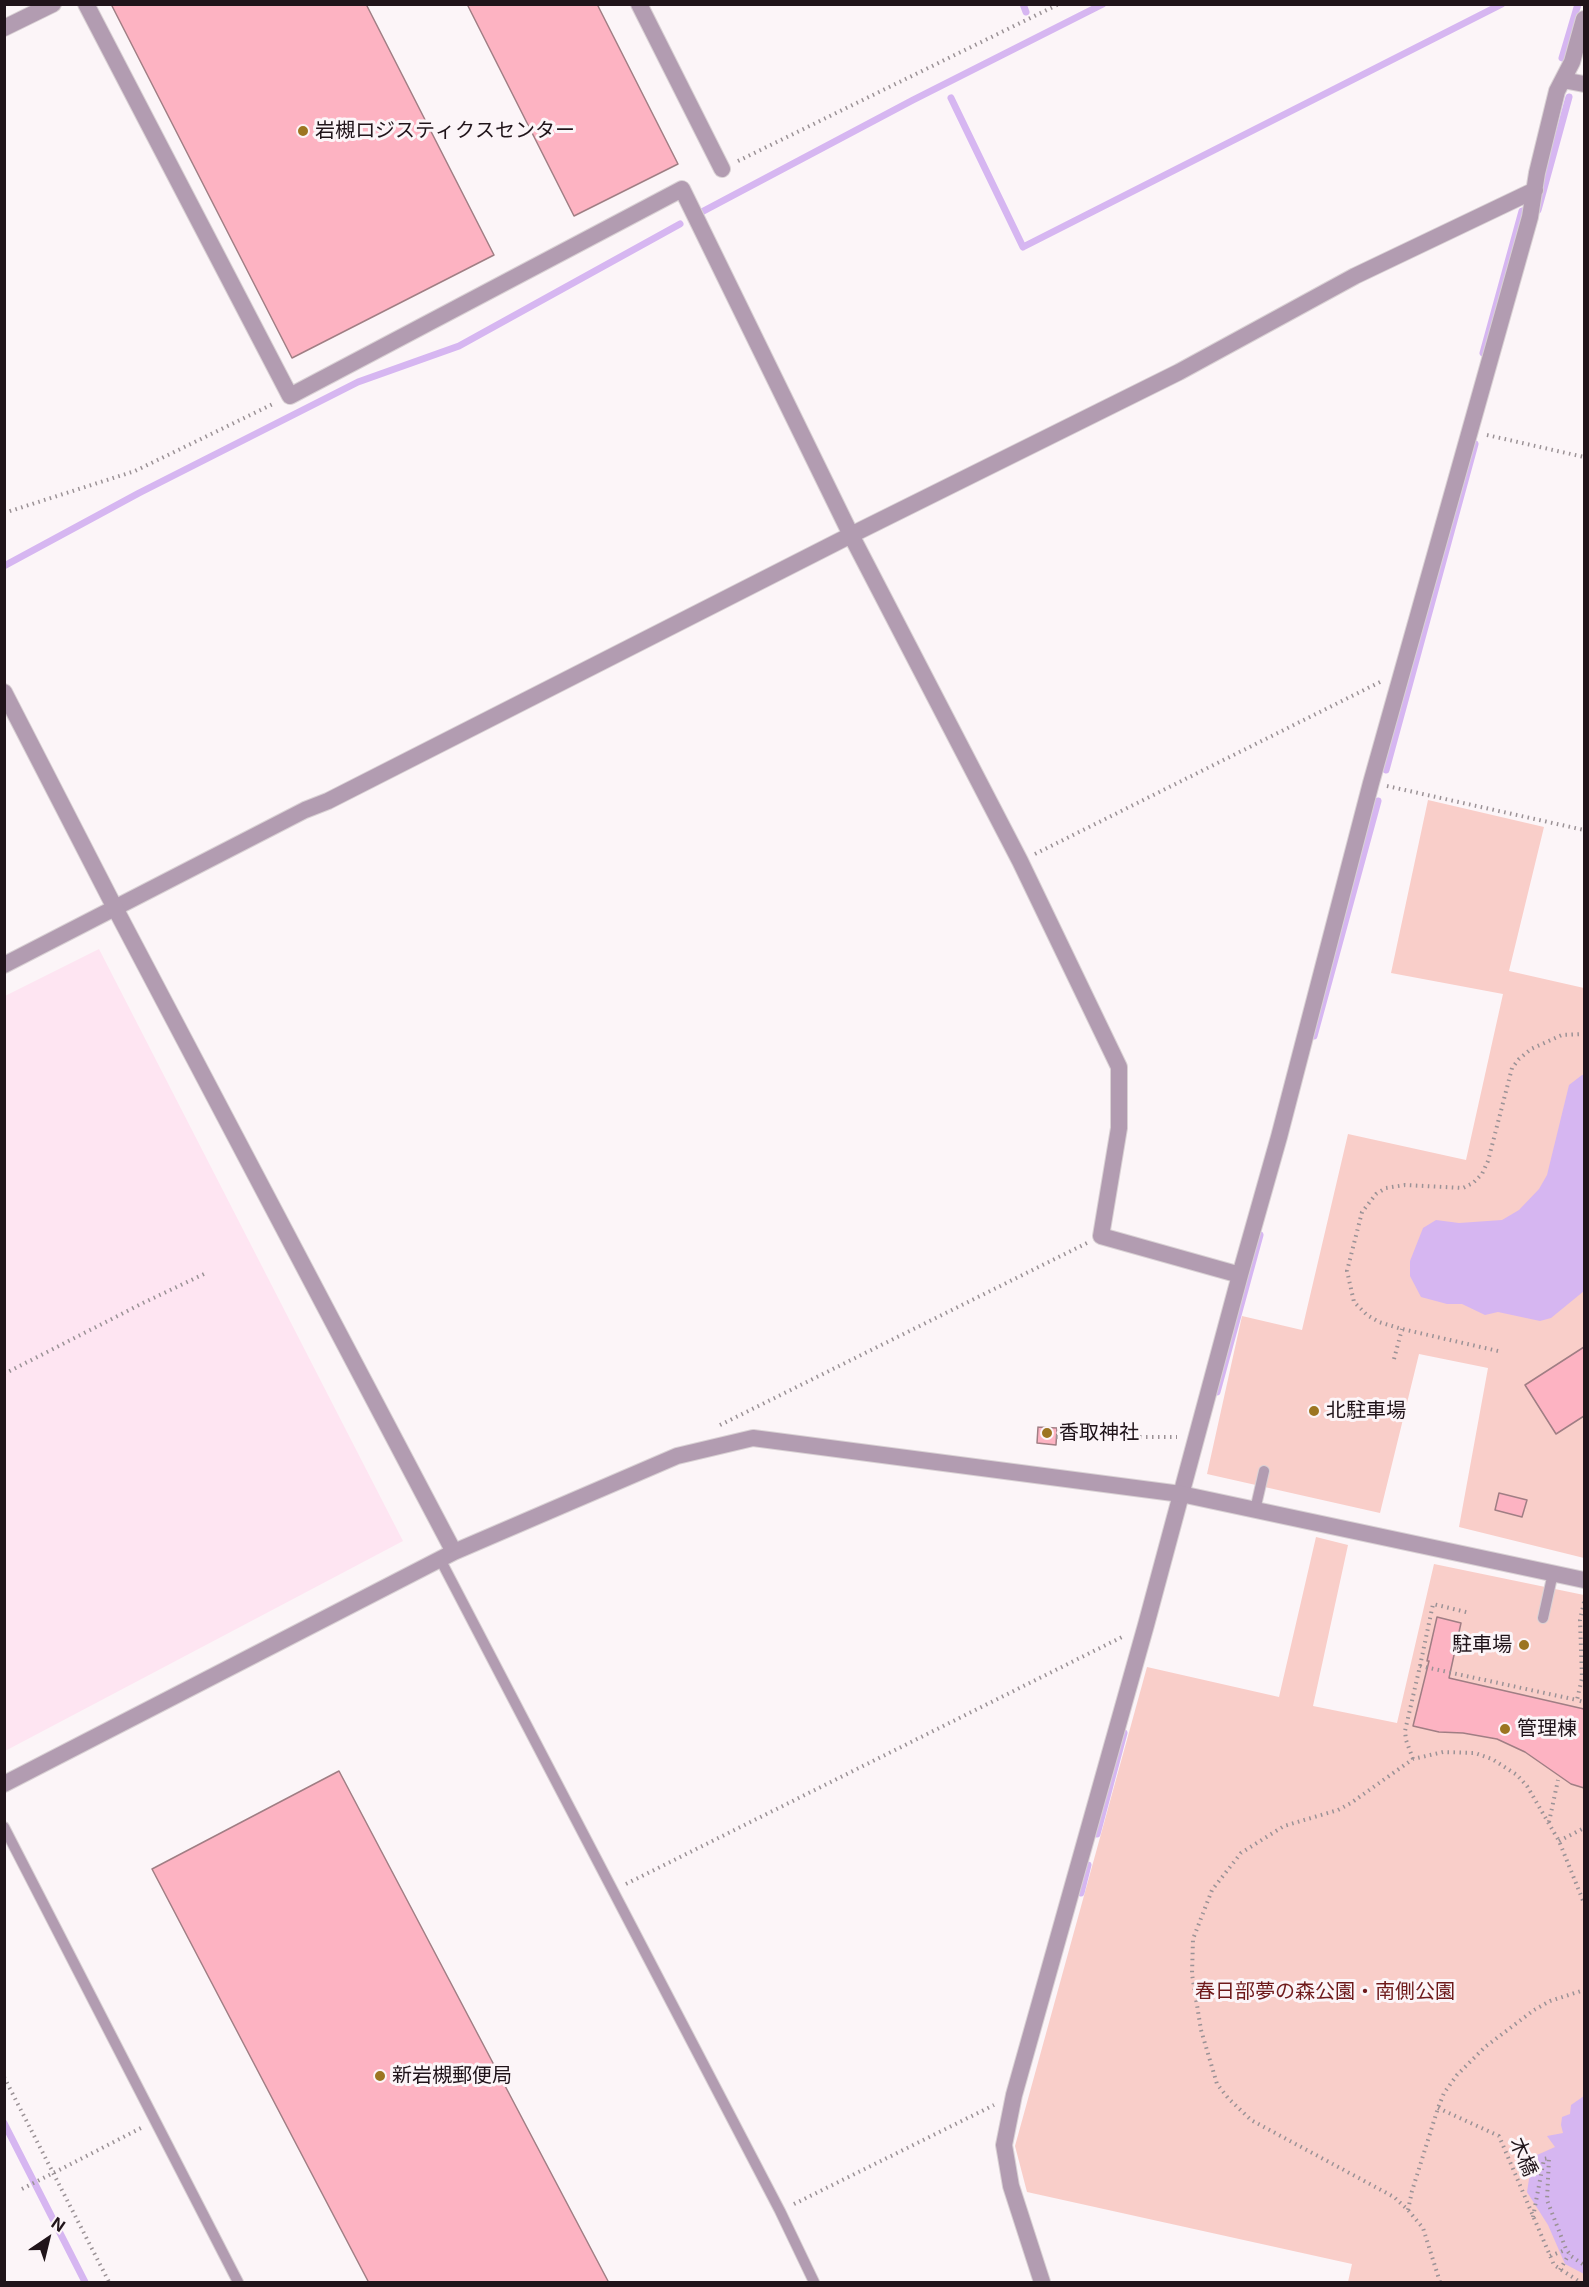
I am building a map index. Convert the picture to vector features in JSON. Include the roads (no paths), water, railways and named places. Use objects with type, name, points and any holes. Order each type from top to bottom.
[{"type":"street","points":[[4,28],[52,4]]},
{"type":"street","points":[[86,4],[290,396],[682,189],[850,535],[1020,861],[1119,1067],[1119,1128],[1101,1236],[1240,1275]]},
{"type":"street","points":[[639,4],[722,169]]},
{"type":"street","points":[[1042,2283],[1011,2186],[1004,2145],[1014,2095],[1280,1137],[1371,783],[1530,217],[1557,91],[1572,62],[1584,19]]},
{"type":"street","points":[[1563,80],[1584,84]]},
{"type":"street","points":[[4,965],[850,535],[1179,372],[1355,276],[1535,190]]},
{"type":"street","points":[[4,692],[447,1556]]},
{"type":"street","points":[[4,1784],[447,1556],[677,1456],[753,1438],[1181,1494],[1584,1580]]},
{"type":"lane","points":[[1255,1510],[1264,1471]]},
{"type":"lane","points":[[447,1556],[613,1891],[780,2211],[814,2283]]},
{"type":"lane","points":[[1543,1618],[1553,1573]]},
{"type":"lane","points":[[4,1827],[238,2283]]},
{"type":"waterway","points":[[1023,4],[1026,12]]},
{"type":"waterway","points":[[696,215],[913,100],[1103,4]]},
{"type":"waterway","points":[[951,98],[1023,247],[1502,4]]},
{"type":"waterway","points":[[1562,58],[1578,4]]},
{"type":"waterway","points":[[1538,210],[1569,97]]},
{"type":"waterway","points":[[1483,353],[1522,211]]},
{"type":"waterway","points":[[4,566],[139,493],[358,382],[459,346],[680,224]]},
{"type":"waterway","points":[[1386,770],[1475,444]]},
{"type":"waterway","points":[[1314,1036],[1378,801]]},
{"type":"waterway","points":[[1217,1392],[1260,1235]]},
{"type":"waterway","points":[[1097,1834],[1124,1733]]},
{"type":"waterway","points":[[1081,1893],[1088,1865]]},
{"type":"waterway","points":[[4,2123],[85,2282]]},
{"type":"place","name":"岩槻ロジスティクスセンター","points":[[303,131]]},
{"type":"place","name":"北駐車場","points":[[1314,1411]]},
{"type":"place","name":"香取神社","points":[[1047,1433]]},
{"type":"place","name":"駐車場","points":[[1524,1645]]},
{"type":"place","name":"管理棟","points":[[1505,1729]]},
{"type":"place","name":"新岩槻郵便局","points":[[380,2076]]},
{"type":"park label","name":"春日部夢の森公園・南側公園","points":[[1325,1992]]}]
